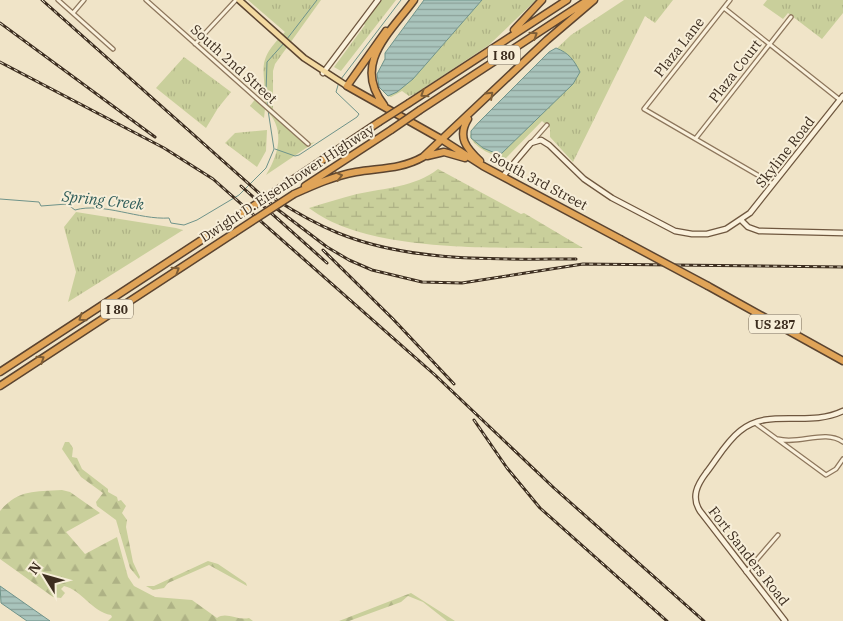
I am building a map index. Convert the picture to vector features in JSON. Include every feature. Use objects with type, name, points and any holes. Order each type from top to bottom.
[{"type":"highway","points":[[342,84],[409,0]]},
{"type":"highway","points":[[386,108],[375,94],[370,71],[374,58],[386,38],[414,0]]},
{"type":"highway","points":[[470,64],[520,26],[542,0]]},
{"type":"highway","name":"Dwight D. Eisenhower Highway","points":[[0,372],[567,0]]},
{"type":"highway","name":"Dwight D. Eisenhower Highway","points":[[0,386],[588,0]]},
{"type":"highway","points":[[424,157],[547,40],[594,0]]},
{"type":"highway","points":[[342,84],[386,38]]},
{"type":"highway","name":"South 3rd Street","points":[[342,84],[441,139],[488,169],[708,286],[843,361]]},
{"type":"highway","points":[[472,112],[463,128],[464,142],[488,169]]},
{"type":"highway","points":[[294,194],[331,178],[356,172],[406,166],[424,157],[444,152],[477,162]]},
{"type":"main road","name":"South 3rd Street","points":[[238,0],[323,73],[342,84]]},
{"type":"street","points":[[58,0],[114,49]]},
{"type":"street","points":[[72,13],[84,0]]},
{"type":"street","name":"South 2nd Street","points":[[146,0],[308,144]]},
{"type":"street","points":[[151,5],[156,0]]},
{"type":"street","points":[[195,44],[238,0]]},
{"type":"street","points":[[323,73],[378,0]]},
{"type":"street","name":"Plaza Lane","points":[[696,138],[644,109],[730,0]]},
{"type":"street","points":[[724,8],[842,98]]},
{"type":"street","name":"Plaza Court","points":[[696,138],[792,17]]},
{"type":"street","name":"Skyline Road","points":[[741,220],[774,184],[842,98]]},
{"type":"street","points":[[503,176],[547,125]]},
{"type":"street","points":[[696,138],[774,184]]},
{"type":"street","points":[[531,143],[537,140],[545,141],[594,187],[653,221],[675,230],[692,234],[707,234],[726,229],[741,220],[748,227],[759,231],[843,233]]},
{"type":"street","points":[[755,422],[769,418],[819,419],[843,411]]},
{"type":"street","points":[[755,422],[826,475],[836,469],[843,459]]},
{"type":"street","name":"Fort Sanders Road","points":[[755,422],[741,430],[729,442],[698,486],[696,504],[746,572],[786,621]]},
{"type":"street","points":[[775,438],[788,441],[831,437],[843,442]]},
{"type":"street","points":[[746,572],[778,534]]},
{"type":"green space","points":[[248,0],[321,0],[275,64],[273,71],[273,113],[308,144],[315,142],[266,175],[277,150],[278,133],[276,124],[272,116],[265,109],[264,118],[250,106],[256,98],[265,105],[265,59],[275,42],[285,32]]},
{"type":"green space","points":[[378,0],[396,0],[341,71],[334,67],[365,25],[361,22]]},
{"type":"green space","points":[[482,0],[536,0],[489,45],[415,94],[409,96],[402,91],[391,97],[388,96],[397,92],[426,64]]},
{"type":"green space","points":[[624,0],[673,0],[655,23],[645,16],[573,162],[550,137],[550,128],[542,121],[506,158],[491,154],[480,148],[472,140],[470,136],[474,127],[571,35]]},
{"type":"green space","points":[[767,0],[843,0],[843,13],[822,39],[788,13],[783,19],[763,5]]},
{"type":"green space","points":[[184,57],[231,92],[218,108],[206,128],[156,88]]},
{"type":"green space","points":[[267,130],[266,151],[257,167],[225,143],[235,133]]},
{"type":"green space","points":[[438,169],[521,214],[524,213],[583,248],[479,247],[402,241],[367,234],[335,223],[309,208],[357,194],[420,180]]},
{"type":"green space","points":[[76,212],[183,230],[68,302],[76,272],[64,227]]},
{"type":"green space","points":[[65,442],[69,442],[73,448],[72,457],[77,458],[82,469],[126,506],[122,513],[127,520],[126,527],[133,562],[140,577],[139,579],[130,568],[116,520],[97,506],[96,502],[103,493],[81,477],[62,449]]},
{"type":"green space","points":[[62,490],[70,492],[100,513],[66,532],[85,554],[117,537],[128,577],[134,586],[155,597],[192,600],[217,618],[224,615],[249,618],[253,621],[108,621],[112,617],[111,615],[98,610],[70,588],[64,586],[61,589],[65,593],[61,598],[53,597],[0,559],[0,511],[21,495]]},
{"type":"green space","points":[[208,561],[218,564],[246,583],[247,586],[209,565],[168,583],[164,588],[153,590],[146,586],[154,586]]},
{"type":"green space","points":[[411,593],[455,621],[447,621],[423,602],[408,596],[401,602],[349,621],[339,621]]},
{"type":"water","points":[[424,0],[482,0],[413,79],[397,92],[388,96],[379,87],[377,74],[385,59],[385,53]]},
{"type":"water","points":[[556,48],[571,57],[580,72],[573,84],[500,155],[483,148],[471,138],[471,131],[549,52]]},
{"type":"water","points":[[0,586],[50,621],[27,621],[1,603]]},
{"type":"waterway","name":"Spring Creek","points":[[287,39],[317,0]]},
{"type":"waterway","points":[[341,79],[401,0]]},
{"type":"waterway","name":"Spring Creek","points":[[268,106],[266,92],[267,62],[285,42]]},
{"type":"waterway","points":[[275,149],[295,156],[299,155],[357,117],[359,114],[336,92],[339,82]]},
{"type":"waterway","name":"Spring Creek","points":[[0,199],[39,202],[41,206],[67,204],[75,210],[97,208],[157,218],[169,218],[171,223],[184,225],[197,220],[239,195],[266,168],[274,149],[268,110]]},
{"type":"railway","points":[[42,0],[277,209],[327,247],[349,260],[372,270],[422,282],[462,283],[583,264],[843,267]]},
{"type":"railway","points":[[0,23],[155,137]]},
{"type":"railway","points":[[0,62],[164,148],[213,179],[435,375],[554,488],[704,621]]},
{"type":"railway","points":[[241,186],[327,263]]},
{"type":"railway","points":[[275,199],[306,218],[338,233],[366,243],[395,250],[486,259],[576,259]]},
{"type":"railway","points":[[323,250],[393,319],[454,384]]},
{"type":"railway","points":[[474,420],[507,468],[540,508],[667,621]]}]
